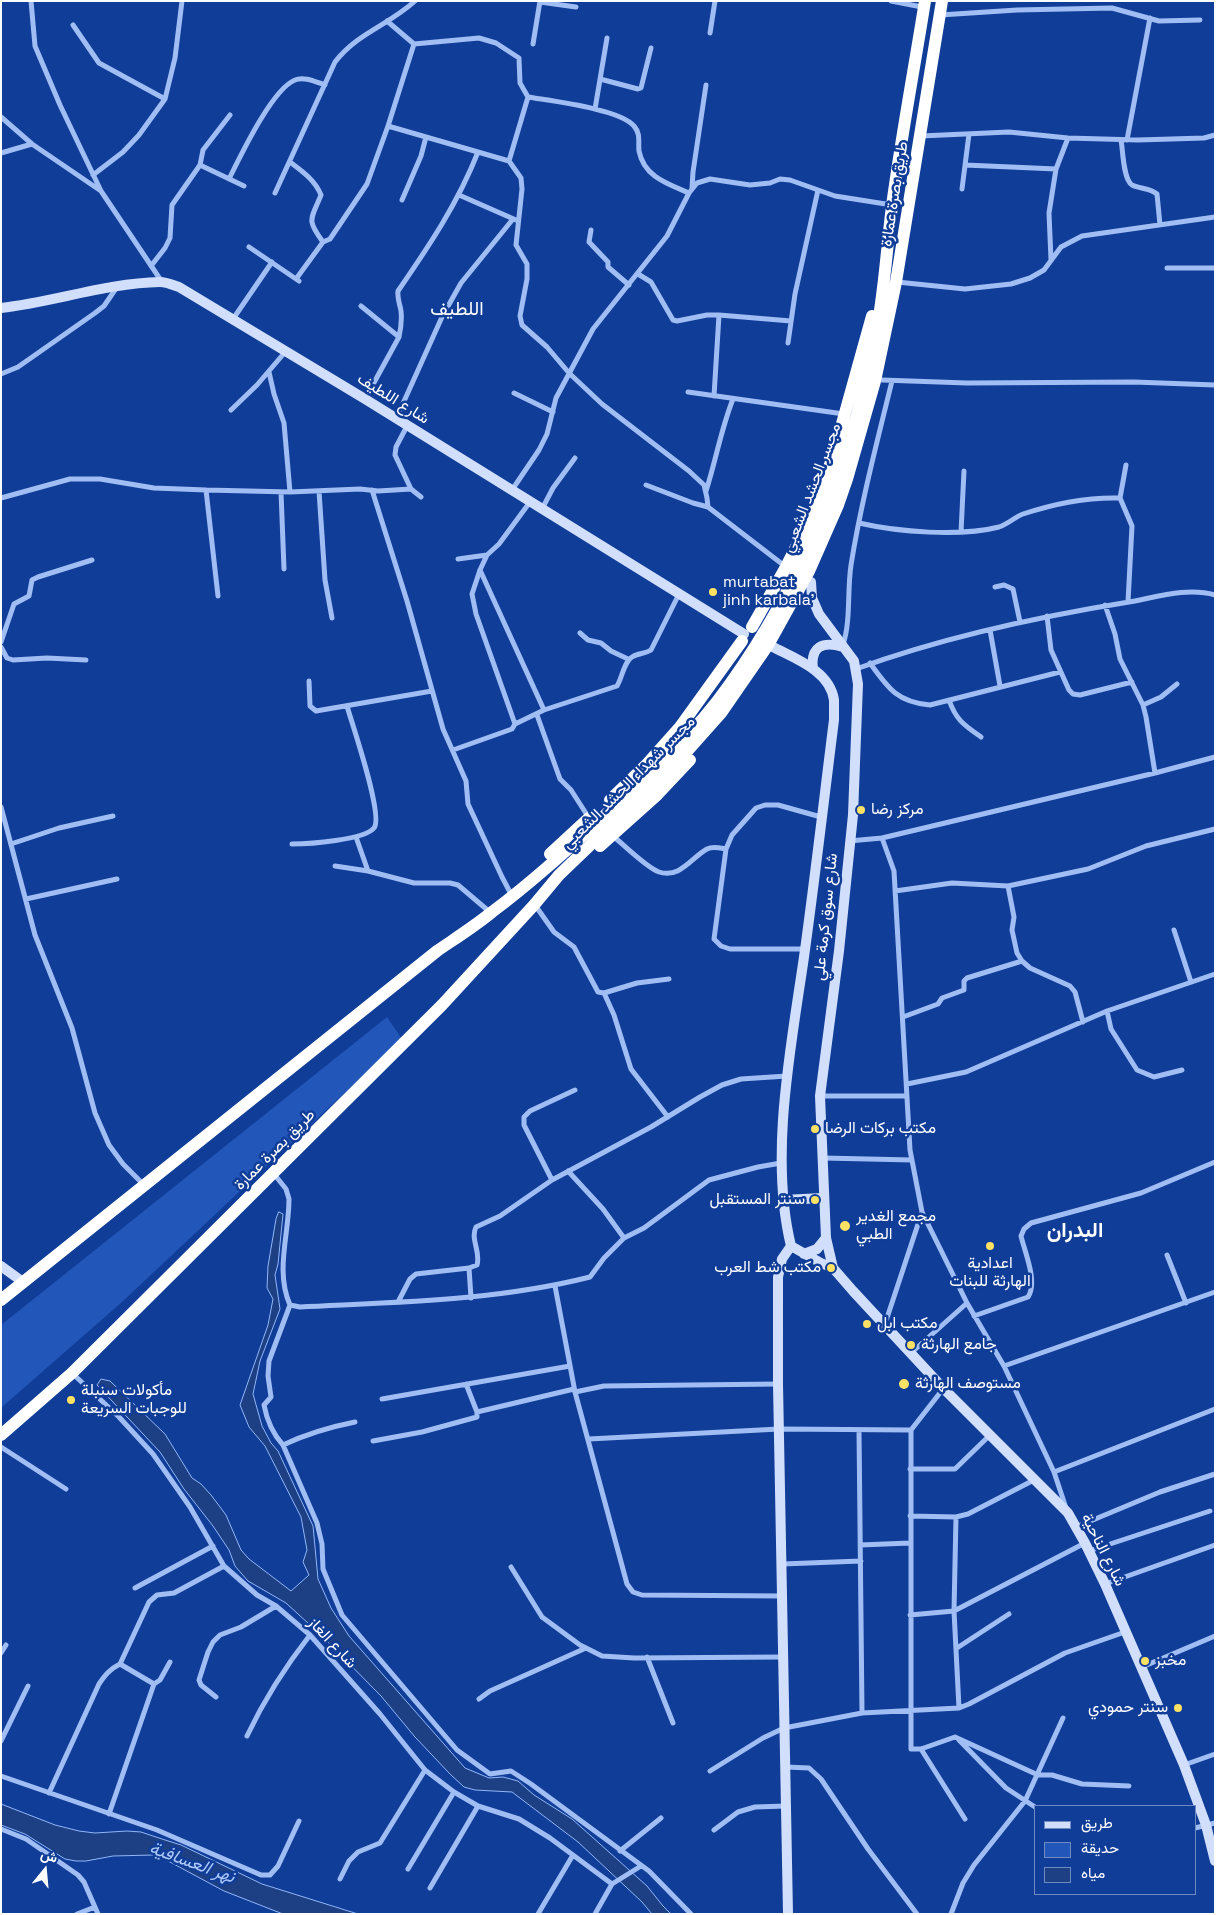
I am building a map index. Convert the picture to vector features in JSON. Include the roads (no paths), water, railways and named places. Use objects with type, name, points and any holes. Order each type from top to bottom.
[{"type":"highway","name":"طريق بصرة عمارة","points":[[868,389],[896,282],[942,1]]},
{"type":"highway","name":"طريق بصرة عمارة","points":[[868,389],[879,323],[892,205],[924,4]]},
{"type":"highway","points":[[1,1300],[437,951],[492,913],[512,896],[518,882],[617,794],[662,748],[701,700],[746,634],[778,582],[813,513],[833,456],[868,331],[876,293],[884,278]]},
{"type":"highway","points":[[534,904],[657,795],[721,725],[762,664],[803,596],[834,535],[887,381],[891,346],[900,302],[896,282]]},
{"type":"highway","name":"مجسر الحشد الشعبي","points":[[512,896],[549,867],[649,776],[695,727],[730,684],[790,588],[820,523],[868,389]]},
{"type":"highway","name":"مجسر شهداء الحشد الشعبي","points":[[559,875],[681,758],[721,713],[768,645],[797,596],[829,526],[847,479],[868,389]]},
{"type":"highway","points":[[778,582],[780,592],[784,596],[793,600],[803,596]]},
{"type":"highway","name":"طريق بصرة عمارة","points":[[1,1435],[72,1373],[274,1174],[442,1005],[559,875]]},
{"type":"main road","name":"شارع اللطيف","points":[[1,308],[28,305],[117,287],[162,282],[179,287],[287,351],[746,634]]},
{"type":"main road","name":"شارع سوق كرمة علي","points":[[811,582],[812,598],[819,614],[854,660],[858,692],[853,815],[839,951],[820,1096],[826,1238],[833,1268]]},
{"type":"main road","points":[[764,626],[769,630],[770,648],[752,656],[747,652],[746,634],[764,626]]},
{"type":"main road","points":[[812,669],[814,652],[820,646],[831,643],[843,647]]},
{"type":"main road","name":"شارع سوق كرمة علي","points":[[770,648],[812,669],[826,680],[834,699],[834,720],[787,1076],[781,1163],[783,1200],[791,1246]]},
{"type":"main road","points":[[783,1200],[823,1198]]},
{"type":"main road","points":[[804,1254],[817,1249],[826,1238]]},
{"type":"main road","points":[[788,1914],[778,1384],[778,1277],[782,1258],[791,1246],[833,1268]]},
{"type":"main road","points":[[1,1266],[23,1282]]},
{"type":"main road","name":"شارع الناحية","points":[[833,1268],[943,1388],[1068,1513],[1105,1584],[1210,1824],[1215,1861]]},
{"type":"street","points":[[31,1],[35,46],[60,105],[101,191],[162,282]]},
{"type":"street","points":[[93,175],[123,152],[139,135],[165,99],[175,58],[182,1]]},
{"type":"street","points":[[275,193],[335,62],[345,49],[415,1]]},
{"type":"street","points":[[710,33],[715,1]]},
{"type":"street","points":[[891,1],[924,4]]},
{"type":"street","points":[[533,44],[540,2],[576,7]]},
{"type":"street","points":[[939,15],[1017,10],[1112,8],[1159,21],[1200,20]]},
{"type":"street","points":[[1150,18],[1124,140],[1127,180],[1132,185],[1154,191],[1157,194],[1160,225]]},
{"type":"street","points":[[387,21],[414,44],[479,38],[496,43],[519,58],[520,84],[528,97],[509,161]]},
{"type":"street","points":[[74,25],[99,63],[165,99]]},
{"type":"street","points":[[595,109],[607,38]]},
{"type":"street","points":[[249,247],[298,280],[323,242],[330,239],[367,184],[414,44]]},
{"type":"street","points":[[600,80],[638,89],[641,88],[651,48]]},
{"type":"street","points":[[229,179],[257,126],[275,98],[288,83],[296,79],[303,79],[325,85]]},
{"type":"street","points":[[691,191],[706,85]]},
{"type":"street","points":[[528,97],[595,109],[626,120],[634,125],[639,134],[639,151],[645,168],[652,176],[691,191]]},
{"type":"street","points":[[151,266],[170,238],[172,205],[200,166],[203,150],[230,115]]},
{"type":"street","points":[[1,117],[32,144],[101,191]]},
{"type":"street","points":[[388,126],[509,161],[521,178],[522,188],[515,220],[516,245],[527,264],[520,316],[522,325],[547,347],[569,373],[602,404],[689,471],[704,485],[708,507]]},
{"type":"street","points":[[921,136],[1009,132],[1068,138],[1124,140],[1204,138],[1215,136]]},
{"type":"street","points":[[962,189],[969,134]]},
{"type":"street","points":[[402,200],[421,156],[426,137]]},
{"type":"street","points":[[1051,261],[1049,213],[1056,169],[1068,138]]},
{"type":"street","points":[[1,153],[32,144]]},
{"type":"street","points":[[365,399],[399,337],[402,327],[401,310],[397,297],[398,291],[435,238],[459,195],[478,152]]},
{"type":"street","points":[[290,162],[308,175],[319,190],[321,196],[311,215],[311,224],[323,242]]},
{"type":"street","points":[[965,165],[1056,169]]},
{"type":"street","points":[[200,166],[244,186]]},
{"type":"street","points":[[512,491],[539,450],[547,434],[556,398],[593,329],[667,236],[697,183],[710,180],[750,185],[770,183],[780,179],[790,180],[835,196],[892,205]]},
{"type":"street","points":[[788,342],[795,294],[818,190]]},
{"type":"street","points":[[459,195],[515,220]]},
{"type":"street","points":[[896,282],[965,289],[1011,284],[1030,278],[1044,270],[1061,247],[1082,236],[1215,217]]},
{"type":"street","points":[[396,419],[442,317],[461,283],[515,220]]},
{"type":"street","points":[[591,230],[589,242],[608,262],[608,267],[629,285]]},
{"type":"street","points":[[232,319],[272,262]]},
{"type":"street","points":[[1167,268],[1215,268]]},
{"type":"street","points":[[638,274],[651,282],[673,320],[719,315],[792,321]]},
{"type":"street","points":[[1,374],[18,367],[95,313],[104,306],[117,287]]},
{"type":"street","points":[[361,306],[399,337]]},
{"type":"street","points":[[714,396],[719,315]]},
{"type":"street","points":[[231,410],[287,351]]},
{"type":"street","points":[[269,372],[284,423],[290,492]]},
{"type":"street","points":[[843,647],[847,632],[848,596],[859,523],[887,381],[967,383],[1134,382],[1215,385]]},
{"type":"street","points":[[688,392],[845,414]]},
{"type":"street","points":[[514,393],[553,412]]},
{"type":"street","points":[[706,493],[717,458],[723,424],[733,399]]},
{"type":"street","points":[[408,426],[396,448],[395,455],[411,488],[421,496]]},
{"type":"street","points":[[542,509],[553,488],[575,458]]},
{"type":"street","points":[[1126,466],[1120,498],[1132,526],[1128,602]]},
{"type":"street","points":[[961,532],[964,471]]},
{"type":"street","points":[[1,498],[70,479],[100,479],[154,488],[281,492],[411,488]]},
{"type":"street","points":[[646,485],[693,504],[708,507],[786,567]]},
{"type":"street","points":[[206,490],[218,596]]},
{"type":"street","points":[[372,490],[407,601],[443,729],[466,781],[468,804],[512,896]]},
{"type":"street","points":[[319,491],[325,580],[332,618]]},
{"type":"street","points":[[281,492],[284,569]]},
{"type":"street","points":[[859,523],[881,528],[961,532],[1000,526],[1022,515],[1071,502],[1120,498]]},
{"type":"street","points":[[515,724],[476,614],[472,594],[487,556],[499,544],[530,502]]},
{"type":"street","points":[[458,560],[487,556]]},
{"type":"street","points":[[1,642],[14,604],[28,596],[32,580],[92,560]]},
{"type":"street","points":[[480,570],[544,710]]},
{"type":"street","points":[[995,587],[1004,585],[1013,589],[1020,622]]},
{"type":"street","points":[[453,750],[512,729],[515,724],[544,710],[617,686],[628,659],[634,655],[647,653],[651,650],[680,593]]},
{"type":"street","points":[[856,669],[896,654],[1047,616],[1177,593],[1206,593],[1215,595]]},
{"type":"street","points":[[1105,605],[1115,634],[1120,659],[1132,682],[1146,717],[1155,773]]},
{"type":"street","points":[[1047,616],[1051,650],[1068,690],[1073,694],[1080,695],[1132,682]]},
{"type":"street","points":[[990,630],[1000,686]]},
{"type":"street","points":[[580,633],[588,640],[601,643],[611,651],[628,659]]},
{"type":"street","points":[[1,647],[7,658],[13,660],[47,658],[86,660]]},
{"type":"street","points":[[870,663],[889,689],[912,703],[930,705],[1060,672]]},
{"type":"street","points":[[309,682],[310,706],[316,710],[432,691]]},
{"type":"street","points":[[1142,705],[1162,697],[1177,684]]},
{"type":"street","points":[[949,700],[954,715],[961,723],[981,737]]},
{"type":"street","points":[[292,844],[310,844],[356,837],[371,831],[376,826],[377,820],[372,791],[347,706]]},
{"type":"street","points":[[537,715],[560,779],[571,790],[589,818]]},
{"type":"street","points":[[849,841],[882,838],[1215,757]]},
{"type":"street","points":[[805,949],[730,949],[721,946],[714,939],[726,849],[732,835],[756,808],[765,805],[778,805],[821,817]]},
{"type":"street","points":[[1,808],[3,822],[11,844],[35,935],[72,1028],[95,1113],[109,1145],[123,1164],[144,1185]]},
{"type":"street","points":[[11,844],[60,828],[113,816]]},
{"type":"street","points":[[896,891],[952,883],[1008,886],[1088,869],[1146,846],[1215,829]]},
{"type":"street","points":[[613,835],[660,872],[672,873],[682,869],[707,850],[717,847],[726,849]]},
{"type":"street","points":[[356,837],[368,871]]},
{"type":"street","points":[[882,838],[894,870],[912,1160],[922,1212],[967,1303],[1004,1366],[1054,1472],[1068,1513]]},
{"type":"street","points":[[335,866],[368,871],[414,883],[450,883],[458,885],[492,913]]},
{"type":"street","points":[[26,900],[117,880]]},
{"type":"street","points":[[1008,886],[1014,917],[1012,930],[1017,953],[1022,962],[1030,968],[1070,986],[1075,992],[1083,1022]]},
{"type":"street","points":[[534,904],[554,932],[574,947],[598,992],[604,993],[637,983],[669,979]]},
{"type":"street","points":[[1174,930],[1191,982]]},
{"type":"street","points":[[903,1017],[938,1004],[942,998],[964,990],[964,981],[967,978],[1022,962]]},
{"type":"street","points":[[907,1084],[966,1072],[1107,1011],[1215,974]]},
{"type":"street","points":[[604,993],[614,1015],[631,1069],[668,1116]]},
{"type":"street","points":[[1107,1011],[1112,1029],[1136,1070],[1154,1077],[1182,1070]]},
{"type":"street","points":[[398,1302],[410,1279],[416,1274],[468,1268],[477,1265],[479,1258],[473,1232],[476,1227],[500,1216],[552,1180],[722,1085],[741,1079],[787,1076]]},
{"type":"street","points":[[552,1180],[524,1125],[524,1117],[530,1111],[575,1090]]},
{"type":"street","points":[[820,1096],[907,1096]]},
{"type":"street","points":[[823,1158],[912,1160]]},
{"type":"street","points":[[974,1316],[1028,1297],[1032,1292],[1033,1283],[1021,1236],[1024,1229],[1031,1223],[1141,1193],[1215,1162]]},
{"type":"street","points":[[290,1305],[300,1307],[471,1298],[555,1286],[590,1277],[604,1258],[624,1238],[644,1228],[709,1180],[781,1163]]},
{"type":"street","points":[[568,1171],[603,1209],[624,1238]]},
{"type":"street","points":[[274,1174],[286,1188],[289,1200],[282,1272],[284,1293],[290,1305],[269,1361],[268,1376],[271,1397],[264,1405],[268,1422],[275,1436],[283,1445],[317,1523],[322,1544],[323,1569],[342,1615],[457,1750],[490,1774],[511,1771],[649,1871],[691,1914]]},
{"type":"street","points":[[885,1325],[922,1212]]},
{"type":"street","points":[[1167,1255],[1186,1302]]},
{"type":"street","points":[[468,1268],[471,1298]]},
{"type":"street","points":[[555,1286],[574,1391],[589,1439],[627,1584],[633,1592],[642,1595],[782,1596]]},
{"type":"street","points":[[1004,1366],[1215,1292]]},
{"type":"street","points":[[911,1353],[967,1303]]},
{"type":"street","points":[[382,1399],[570,1366]]},
{"type":"street","name":"شارع الغاز","points":[[72,1373],[119,1417],[153,1454],[190,1507],[224,1566],[257,1595],[276,1606],[310,1635],[380,1714],[425,1770],[454,1792],[478,1806],[519,1819],[550,1838],[612,1884]]},
{"type":"street","points":[[373,1441],[422,1432],[477,1417],[477,1412],[466,1384]]},
{"type":"street","points":[[477,1412],[604,1386],[778,1384]]},
{"type":"street","points":[[943,1388],[910,1430],[911,1749],[921,1748],[955,1736],[1038,1775],[1052,1775],[1082,1784],[1129,1786]]},
{"type":"street","points":[[1054,1472],[1215,1408]]},
{"type":"street","points":[[283,1445],[298,1438],[355,1422]]},
{"type":"street","points":[[589,1439],[779,1429],[910,1430]]},
{"type":"street","points":[[859,1430],[862,1713]]},
{"type":"street","points":[[910,1469],[955,1469],[990,1435]]},
{"type":"street","points":[[1,1447],[66,1489]]},
{"type":"street","points":[[1076,1527],[1160,1492],[1215,1474]]},
{"type":"street","points":[[910,1516],[956,1517],[968,1514],[1034,1480]]},
{"type":"street","points":[[910,1615],[954,1611],[1087,1547],[1210,1511]]},
{"type":"street","points":[[956,1517],[954,1611],[959,1708]]},
{"type":"street","points":[[860,1545],[910,1543]]},
{"type":"street","points":[[1105,1584],[1215,1545]]},
{"type":"street","points":[[135,1588],[212,1546]]},
{"type":"street","points":[[781,1564],[861,1561]]},
{"type":"street","points":[[48,1793],[104,1676],[112,1668],[120,1664],[148,1602],[157,1595],[174,1593],[224,1566]]},
{"type":"street","points":[[511,1567],[542,1617],[586,1648],[602,1656],[647,1658],[783,1657]]},
{"type":"street","points":[[216,1698],[198,1680],[213,1642],[220,1634],[241,1627],[276,1606]]},
{"type":"street","points":[[957,1648],[1009,1614]]},
{"type":"street","points":[[710,1771],[763,1738],[784,1728],[862,1713],[910,1709],[959,1708],[1065,1653],[1125,1632]]},
{"type":"street","points":[[247,1736],[259,1711],[289,1662],[310,1635]]},
{"type":"street","points":[[1141,1667],[1215,1636]]},
{"type":"street","points":[[1,1653],[6,1645]]},
{"type":"street","points":[[480,1699],[490,1691],[586,1648]]},
{"type":"street","points":[[647,1658],[673,1723]]},
{"type":"street","points":[[109,1814],[154,1684],[160,1680],[170,1662]]},
{"type":"street","points":[[120,1664],[154,1684]]},
{"type":"street","points":[[1,1741],[28,1686]]},
{"type":"street","points":[[952,1914],[963,1883],[974,1865],[1025,1802],[1063,1718]]},
{"type":"street","points":[[955,1736],[1006,1788],[1034,1806]]},
{"type":"street","points":[[921,1748],[965,1819]]},
{"type":"street","points":[[1184,1765],[1215,1754]]},
{"type":"street","points":[[785,1767],[809,1768],[821,1779],[868,1849],[917,1914]]},
{"type":"street","points":[[340,1879],[349,1861],[358,1852],[380,1842],[425,1770]]},
{"type":"street","points":[[1,1776],[157,1830],[261,1875],[270,1875],[278,1866],[300,1821]]},
{"type":"street","points":[[408,1869],[454,1792]]},
{"type":"street","points":[[430,1888],[478,1806]]},
{"type":"street","points":[[714,1830],[738,1812],[755,1807],[786,1806]]},
{"type":"street","points":[[620,1851],[661,1818]]},
{"type":"street","points":[[1196,1828],[1210,1824]]},
{"type":"street","points":[[1,1829],[26,1839],[70,1868],[84,1882],[98,1914]]},
{"type":"street","points":[[538,1914],[573,1855]]},
{"type":"street","points":[[595,1914],[612,1884],[641,1866]]},
{"type":"street","points":[[76,1914],[95,1907]]},
{"type":"water","points":[[279,1212],[283,1214],[278,1264],[275,1275],[280,1309],[260,1361],[253,1394],[262,1426],[271,1443],[278,1451],[313,1526],[318,1579],[331,1608],[349,1636],[465,1768],[489,1778],[503,1777],[518,1781],[534,1795],[572,1819],[647,1886],[671,1914],[652,1914],[642,1902],[578,1842],[512,1792],[475,1790],[464,1787],[415,1737],[381,1696],[321,1635],[286,1603],[248,1581],[235,1566],[229,1550],[184,1489],[160,1452],[97,1385],[101,1379],[110,1381],[165,1434],[192,1478],[201,1484],[226,1515],[241,1550],[249,1559],[291,1591],[309,1575],[303,1562],[307,1550],[301,1517],[265,1446],[249,1427],[240,1405],[268,1325],[273,1299],[267,1288],[268,1266],[276,1219]]},
{"type":"water","name":"نهر العسافية","points":[[1,1804],[55,1825],[79,1831],[95,1833],[141,1832],[181,1845],[262,1884],[358,1914],[283,1914],[224,1891],[153,1855],[113,1856],[86,1861],[65,1859],[25,1834],[1,1825]]},
{"type":"place","name":"murtabat jinh karbala'","points":[[713,592]]},
{"type":"place","name":"مركز رضا","points":[[861,810]]},
{"type":"place","name":"مكتب بركات الرضا","points":[[815,1129]]},
{"type":"place","name":"سنتر المستقبل","points":[[815,1200]]},
{"type":"place","name":"مجمع الغدير الطبي","points":[[845,1226]]},
{"type":"place","name":"اعدادية الهارثة للبنات","points":[[990,1246]]},
{"type":"place","name":"مكتب شط العرب","points":[[831,1268]]},
{"type":"place","name":"مكتب ابل","points":[[867,1324]]},
{"type":"place","name":"جامع الهارثة","points":[[911,1345]]},
{"type":"place","name":"مستوصف الهارثة","points":[[904,1384]]},
{"type":"place","name":"مأكولات سنبلة للوجبات السريعة","points":[[71,1400]]},
{"type":"place","name":"مخبز","points":[[1145,1661]]},
{"type":"place","name":"سنتر حمودي","points":[[1178,1708]]},
{"type":"district","name":"اللطيف","points":[[457,310]]},
{"type":"district","name":"البدران","points":[[1075,1231]]}]
